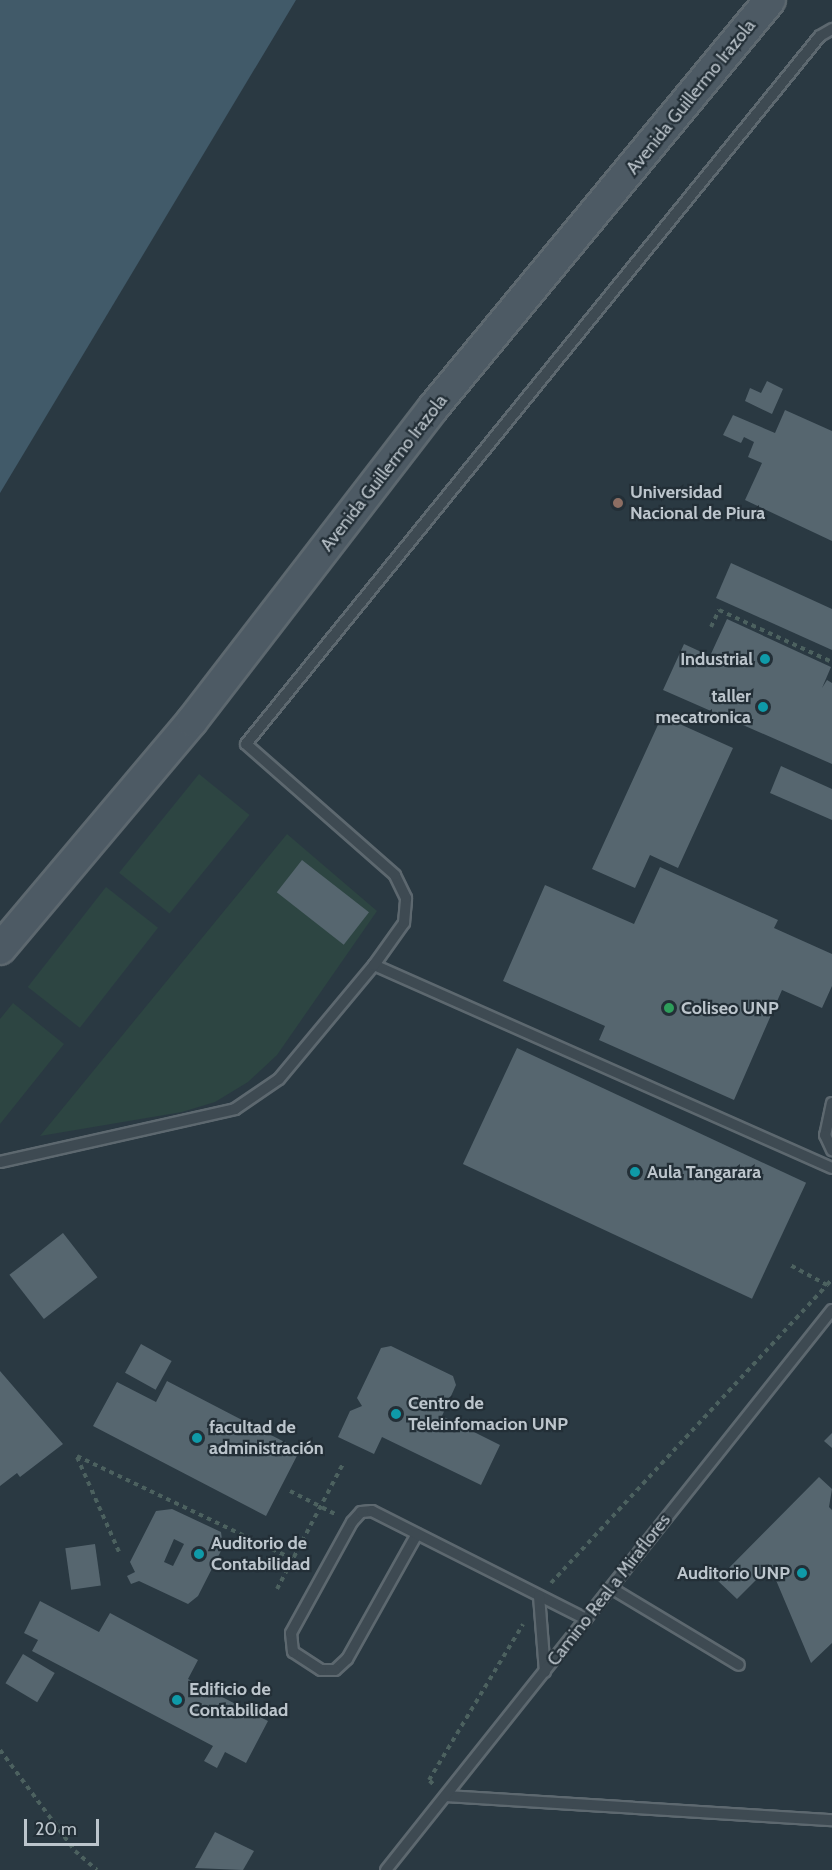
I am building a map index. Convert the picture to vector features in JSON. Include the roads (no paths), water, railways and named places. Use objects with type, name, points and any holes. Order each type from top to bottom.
[{"type":"main road","name":"Avenida Guillermo Irazola","points":[[0,949],[192,721],[434,408],[770,0]]},
{"type":"lane","points":[[0,1162],[235,1109],[279,1079],[374,965],[404,923],[406,898],[395,875],[246,744],[820,36],[832,29]]},
{"type":"lane","points":[[374,965],[832,1168]]},
{"type":"lane","points":[[832,1103],[825,1135],[832,1150]]},
{"type":"lane","name":"Camino Real a Miraflores","points":[[386,1870],[832,1310]]},
{"type":"lane","points":[[417,1534],[347,1659],[335,1670],[321,1671],[293,1652],[291,1633],[352,1522],[362,1512],[372,1511],[586,1619]]},
{"type":"lane","points":[[610,1588],[739,1665]]},
{"type":"lane","points":[[539,1596],[544,1672]]},
{"type":"lane","points":[[446,1796],[832,1820]]},
{"type":"water","points":[[0,0],[296,0],[0,493]]},
{"type":"place","name":"Universidad Nacional de Piura","points":[[618,503]]},
{"type":"place","name":"Industrial","points":[[765,659]]},
{"type":"place","name":"taller mecatronica","points":[[763,707]]},
{"type":"place","name":"Coliseo UNP","points":[[669,1008]]},
{"type":"place","name":"Aula Tangarara","points":[[635,1172]]},
{"type":"place","name":"Centro de Teleinfomacion UNP","points":[[396,1414]]},
{"type":"place","name":"facultad de administración","points":[[197,1438]]},
{"type":"place","name":"Auditorio de Contabilidad","points":[[199,1554]]},
{"type":"place","name":"Auditorio UNP","points":[[802,1573]]},
{"type":"place","name":"Edificio de Contabilidad","points":[[177,1700]]}]
